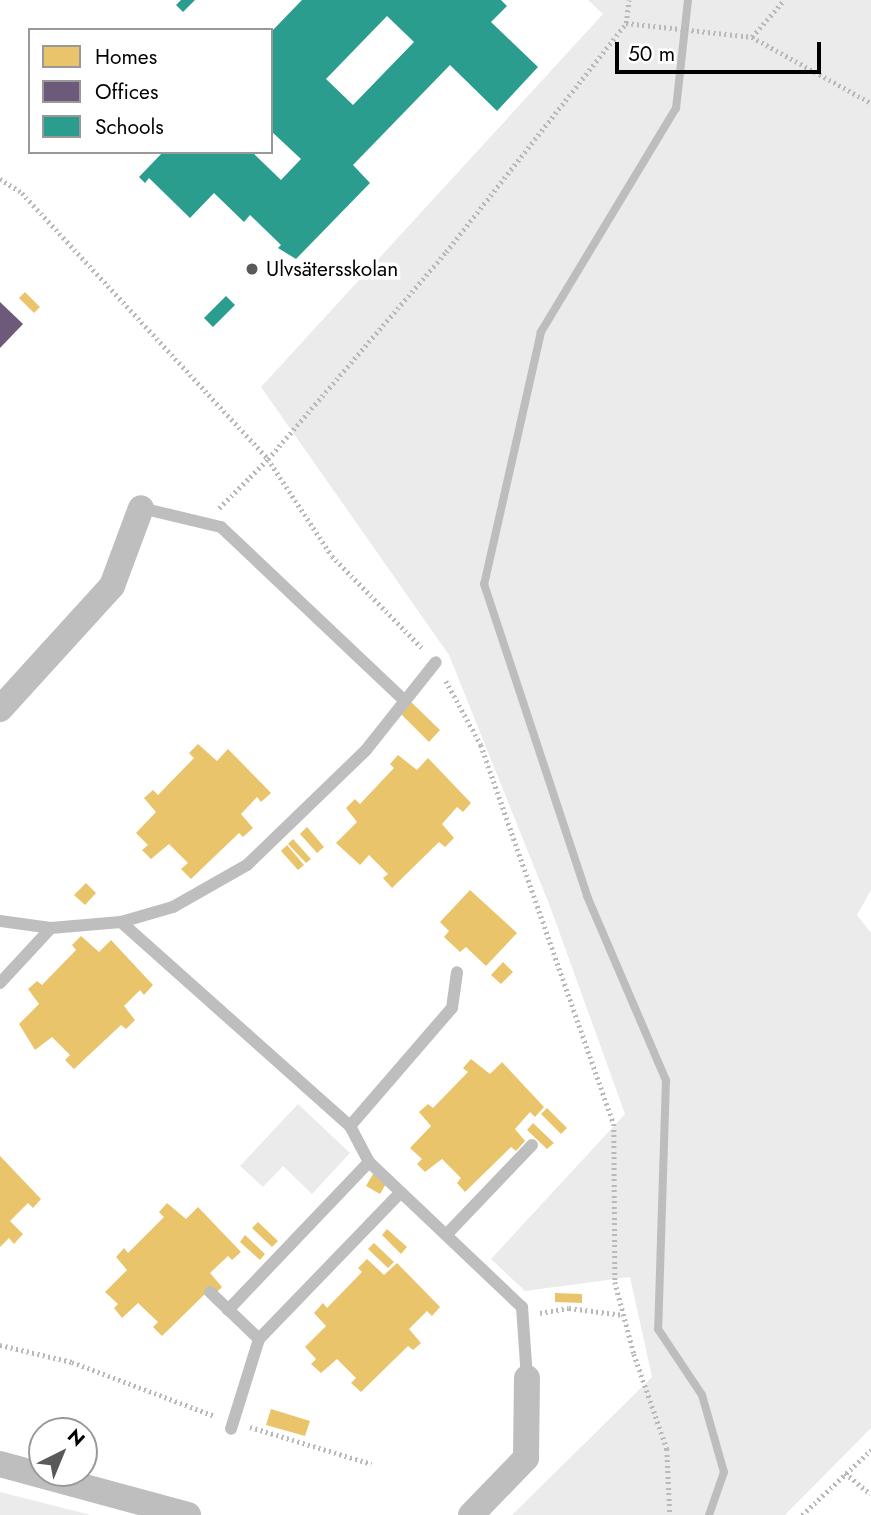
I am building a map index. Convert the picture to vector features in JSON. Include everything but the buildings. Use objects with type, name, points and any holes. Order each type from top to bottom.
[{"type":"street","points":[[0,709],[112,586],[141,508]]},
{"type":"street","points":[[471,1515],[526,1458],[527,1378]]},
{"type":"street","points":[[0,1464],[188,1515]]},
{"type":"lane","points":[[141,508],[221,527],[405,701]]},
{"type":"lane","points":[[0,921],[51,928],[121,922],[173,907],[247,865],[366,750],[436,662]]},
{"type":"lane","points":[[121,922],[350,1126],[369,1162],[522,1307],[527,1378]]},
{"type":"lane","points":[[0,983],[51,928]]},
{"type":"lane","points":[[350,1126],[452,1008],[457,972]]},
{"type":"lane","points":[[447,1234],[532,1145]]},
{"type":"lane","points":[[228,1310],[369,1162]]},
{"type":"lane","points":[[232,1426],[259,1339],[401,1192]]},
{"type":"lane","points":[[210,1292],[259,1339]]},
{"type":"path","points":[[204,523],[268,459],[446,252],[626,23],[629,0]]},
{"type":"path","points":[[752,37],[784,0]]},
{"type":"path","points":[[626,23],[752,37],[871,103]]},
{"type":"path","points":[[0,179],[22,193],[268,459],[332,556],[436,662],[481,745],[614,1124],[615,1282],[667,1449],[670,1515]]},
{"type":"path","points":[[539,1313],[569,1308],[624,1315]]},
{"type":"path","points":[[0,1345],[72,1362],[232,1426],[372,1464]]},
{"type":"path","points":[[802,1515],[871,1450]]},
{"type":"path","points":[[845,1473],[871,1494]]},
{"type":"shaded area","points":[[588,0],[871,0],[871,890],[857,915],[871,933],[871,1428],[785,1515],[512,1515],[652,1377],[630,1277],[525,1291],[491,1259],[625,1114],[551,909],[449,655],[261,387],[603,14]]},
{"type":"shaded area","points":[[298,1104],[350,1153],[312,1194],[283,1166],[263,1187],[240,1166]]},
{"type":"shaded area","points":[[0,1492],[91,1515],[0,1515]]},
{"type":"waterway","points":[[688,0],[676,108],[541,332],[484,584],[587,896],[666,1080],[658,1329],[702,1395],[724,1472],[709,1515]]},
{"type":"place","name":"Ulvsätersskolan","points":[[252,269]]}]
